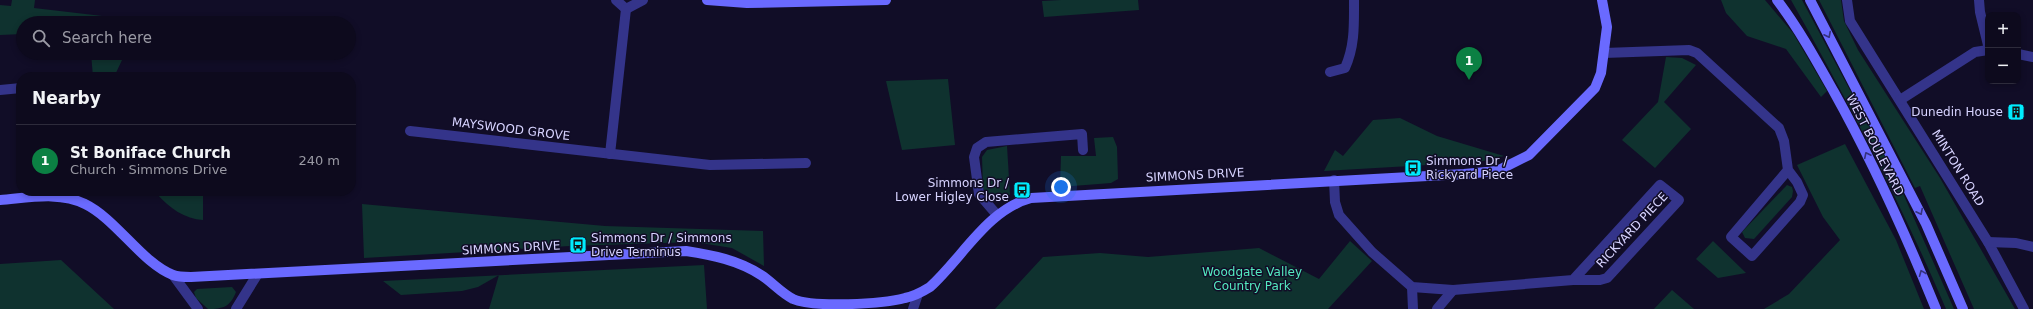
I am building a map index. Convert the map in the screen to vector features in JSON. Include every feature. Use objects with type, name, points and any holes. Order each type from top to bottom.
[{"type":"street","points":[[616,0],[626,9]]},
{"type":"street","points":[[626,9],[643,0]]},
{"type":"street","points":[[707,0],[747,3],[886,0]]},
{"type":"street","points":[[1330,72],[1345,68],[1351,55],[1354,34],[1354,0]]},
{"type":"street","name":"SIMMONS DRIVE","points":[[173,275],[208,277],[257,275],[686,251],[714,255],[744,265],[804,305],[891,301],[918,294],[940,278],[997,215],[1012,204],[1031,198],[1497,172],[1529,155],[1595,88],[1601,73],[1607,26],[1602,0]]},
{"type":"street","name":"WEST BOULEVARD","points":[[1777,0],[1799,30],[1850,119],[1906,235],[1936,309]]},
{"type":"street","name":"WEST BOULEVARD","points":[[1810,0],[1926,224],[1963,309]]},
{"type":"street","name":"MINTON ROAD","points":[[1847,0],[1850,21],[1988,242],[2024,309]]},
{"type":"street","points":[[1979,0],[1985,33]]},
{"type":"street","points":[[610,154],[626,9]]},
{"type":"street","points":[[1604,53],[1689,50],[1697,54],[1779,128],[1784,141],[1788,170],[1797,182],[1802,195],[1800,202],[1752,256],[1731,237],[1788,170]]},
{"type":"street","points":[[1900,100],[1976,52],[1985,50]]},
{"type":"street","points":[[2021,55],[2033,57]]},
{"type":"street","points":[[0,90],[16,88]]},
{"type":"street","name":"MAYSWOOD GROVE","points":[[410,131],[710,165],[806,163]]},
{"type":"street","points":[[997,215],[979,194],[974,157],[977,148],[986,142],[1082,134],[1083,150]]},
{"type":"street","points":[[1334,180],[1335,202],[1339,215],[1372,252],[1412,287],[1413,309]]},
{"type":"street","name":"RICKYARD PIECE","points":[[1412,287],[1453,290],[1573,280],[1600,280],[1607,278],[1679,200],[1660,185],[1573,280]]},
{"type":"street","name":"SIMMONS DRIVE","points":[[0,200],[60,197],[84,203],[100,214],[156,265],[173,275],[198,309]]},
{"type":"street","points":[[1988,242],[2016,243],[2033,247]]},
{"type":"street","points":[[236,309],[257,275]]},
{"type":"street","points":[[1437,309],[1453,290]]},
{"type":"street","points":[[913,309],[918,294]]},
{"type":"green space","points":[[12,0],[35,0],[34,8],[102,16],[16,16],[16,34],[0,35],[0,5],[11,6]]},
{"type":"green space","points":[[1138,0],[1139,10],[1044,17],[1042,1]]},
{"type":"green space","points":[[1721,0],[1765,0],[1793,33],[1827,91],[1821,97],[1786,49],[1747,36],[1726,13]]},
{"type":"green space","points":[[1791,0],[1802,0],[1894,173],[1954,309],[1946,309],[1911,230],[1873,153]]},
{"type":"green space","points":[[1819,0],[1841,0],[1844,21],[1858,50],[1940,178],[2015,309],[1974,309],[1920,186],[1915,188]]},
{"type":"green space","points":[[1666,57],[1682,58],[1696,65],[1664,102],[1691,129],[1655,168],[1622,140],[1658,102]]},
{"type":"green space","points":[[92,60],[122,60],[116,72],[93,72]]},
{"type":"green space","points":[[948,79],[955,145],[902,150],[886,81]]},
{"type":"green space","points":[[1400,118],[1437,136],[1504,156],[1479,162],[1324,171],[1335,150],[1343,156],[1373,120]]},
{"type":"green space","points":[[1113,137],[1117,147],[1118,179],[1111,183],[1060,187],[1061,156],[1096,156],[1094,138]]},
{"type":"green space","points":[[1845,144],[1896,240],[1924,309],[1764,309],[1789,294],[1840,240],[1823,217],[1797,165]]},
{"type":"green space","points":[[1007,146],[1010,195],[991,195],[983,189],[982,157],[987,150]]},
{"type":"green space","points":[[1787,185],[1792,187],[1792,197],[1754,239],[1745,238],[1742,232]]},
{"type":"green space","points":[[159,196],[203,196],[203,220],[184,215],[167,204]]},
{"type":"green space","points":[[362,204],[605,226],[763,231],[764,266],[732,248],[694,242],[570,246],[364,258]]},
{"type":"green space","name":"Woodgate Valley Country Park","points":[[1350,241],[1372,261],[1328,309],[995,309],[1043,257],[1100,253],[1148,257],[1259,248],[1319,279]]},
{"type":"green space","points":[[1713,241],[1746,273],[1718,278],[1696,259]]},
{"type":"green space","points":[[61,260],[114,309],[0,309],[0,264]]},
{"type":"green space","points":[[704,265],[707,309],[489,309],[499,275]]},
{"type":"green space","points":[[499,275],[478,287],[462,291],[401,295],[383,281]]},
{"type":"green space","points":[[232,287],[236,292],[234,297],[222,308],[208,309],[196,298],[194,292],[197,289]]},
{"type":"green space","points":[[1672,290],[1694,309],[1654,309]]},
{"type":"place","name":"St Boniface Church","points":[[1469,80]]},
{"type":"place","name":"Dunedin House","points":[[2016,112]]},
{"type":"place","name":"Simmons Dr / Rickyard Piece","points":[[1413,168]]},
{"type":"place","name":"Simmons Dr / Lower Higley Close","points":[[1022,190]]},
{"type":"place","name":"Simmons Dr / Simmons Drive Terminus","points":[[578,245]]}]
